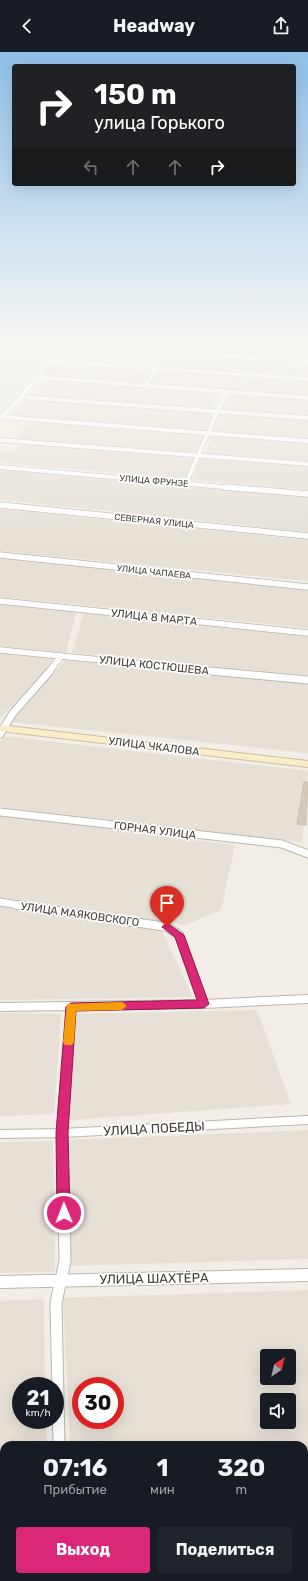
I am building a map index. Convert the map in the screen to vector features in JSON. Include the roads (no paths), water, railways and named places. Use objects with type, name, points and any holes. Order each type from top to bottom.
[{"type":"main road","name":"УЛИЦА ЧКАЛОВА","points":[[1,730],[308,764]]},
{"type":"street","points":[[186,483],[217,414]]},
{"type":"street","points":[[261,414],[308,418]]},
{"type":"street","points":[[1,418],[308,441]]},
{"type":"street","points":[[0,440],[308,464]]},
{"type":"street","name":"УЛИЦА ФРУНЗЕ","points":[[0,467],[308,494]]},
{"type":"street","name":"СЕВЕРНАЯ УЛИЦА","points":[[0,505],[308,536]]},
{"type":"street","name":"УЛИЦА ЧАПАЕВА","points":[[0,555],[308,586]]},
{"type":"street","name":"УЛИЦА 8 МАРТА","points":[[0,602],[308,632]]},
{"type":"street","name":"УЛИЦА КОСТЮШЕВА","points":[[0,650],[308,680]]},
{"type":"street","points":[[1,730],[16,706],[53,669],[61,656]]},
{"type":"street","name":"ГОРНАЯ УЛИЦА","points":[[0,812],[282,844],[308,854]]},
{"type":"street","name":"УЛИЦА МАЯКОВСКОГО","points":[[0,902],[167,927],[179,935],[204,1004]]},
{"type":"street","points":[[0,1007],[204,1004],[308,999]]},
{"type":"street","points":[[59,1441],[56,1303],[59,1280],[65,1261],[62,1133],[71,1007]]},
{"type":"street","name":"УЛИЦА ПОБЕДЫ","points":[[0,1134],[62,1133],[308,1120]]},
{"type":"street","name":"УЛИЦА ШАХТЁРА","points":[[0,1282],[308,1275]]}]
